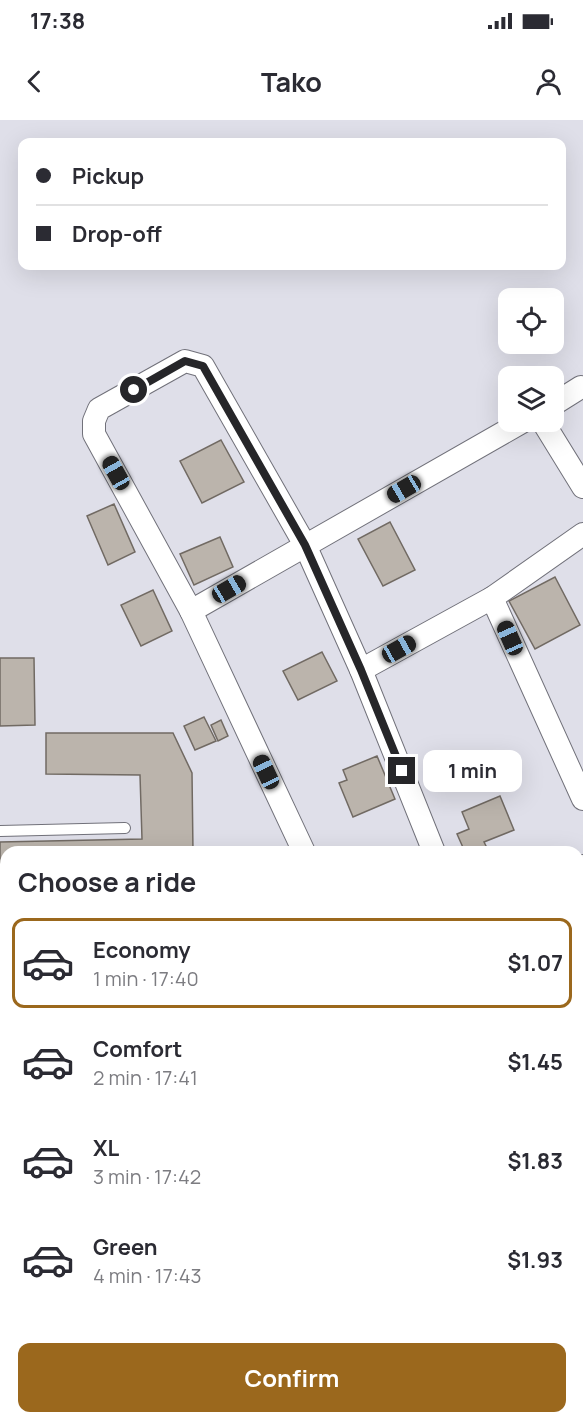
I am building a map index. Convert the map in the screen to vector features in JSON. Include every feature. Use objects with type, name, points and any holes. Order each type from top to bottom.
[{"type":"street","points":[[301,846],[191,611],[94,434],[94,421],[99,409],[185,361],[203,366],[305,545],[361,670],[432,846]]},
{"type":"street","points":[[564,398],[581,387]]},
{"type":"street","points":[[191,611],[504,432]]},
{"type":"street","points":[[549,432],[583,487]]},
{"type":"street","points":[[361,670],[492,598],[583,534]]},
{"type":"street","points":[[492,598],[583,799]]},
{"type":"lane","points":[[0,831],[125,828]]},
{"type":"building","points":[[221,440],[244,482],[202,503],[180,461]]},
{"type":"building","points":[[114,504],[135,552],[108,565],[87,516]]},
{"type":"building","points":[[390,522],[415,570],[383,586],[358,539]]},
{"type":"building","points":[[220,537],[233,567],[194,585],[180,554]]},
{"type":"building","points":[[555,577],[580,625],[535,649],[509,601]]},
{"type":"building","points":[[153,590],[172,631],[141,646],[121,605]]},
{"type":"building","points":[[322,652],[337,681],[298,700],[283,671]]},
{"type":"building","points":[[0,658],[34,658],[35,725],[0,726]]},
{"type":"building","points":[[204,717],[216,741],[195,750],[184,726]]},
{"type":"building","points":[[221,720],[228,736],[218,741],[211,725]]},
{"type":"building","points":[[46,733],[173,733],[192,773],[193,846],[0,846],[0,842],[142,839],[140,775],[46,774]]},
{"type":"building","points":[[377,756],[395,799],[353,817],[339,783],[347,780],[343,770]]},
{"type":"building","points":[[500,796],[514,830],[484,842],[486,846],[462,846],[457,834],[469,829],[462,812]]},
{"type":"route","points":[[134,390],[185,361],[203,366],[305,545],[361,670],[402,771]]}]
